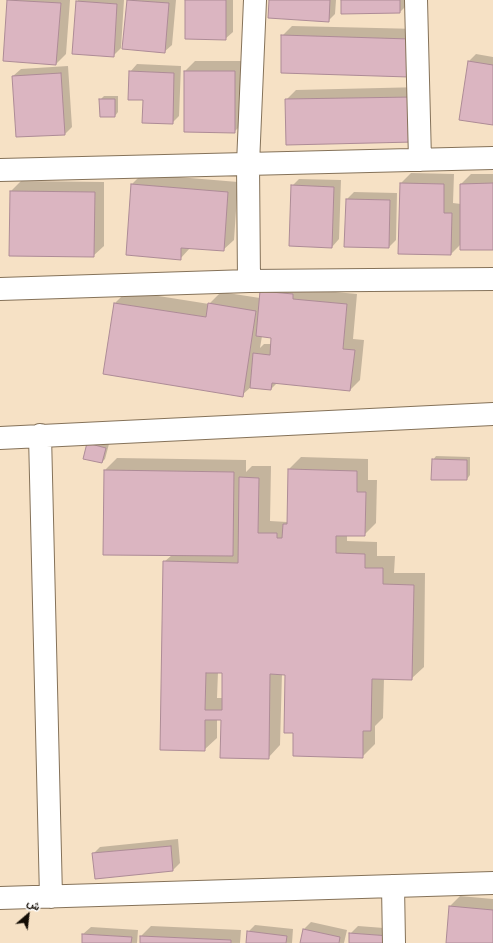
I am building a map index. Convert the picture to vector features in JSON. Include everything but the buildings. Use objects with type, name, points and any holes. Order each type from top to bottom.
[{"type":"street","points":[[249,281],[248,164],[255,0]]},
{"type":"street","points":[[416,0],[420,160]]},
{"type":"street","points":[[0,170],[493,158]]},
{"type":"street","points":[[0,289],[249,281],[493,279]]},
{"type":"street","points":[[0,438],[493,414]]},
{"type":"street","points":[[40,435],[51,897]]},
{"type":"street","points":[[0,898],[493,883]]},
{"type":"street","points":[[393,886],[394,943]]}]
